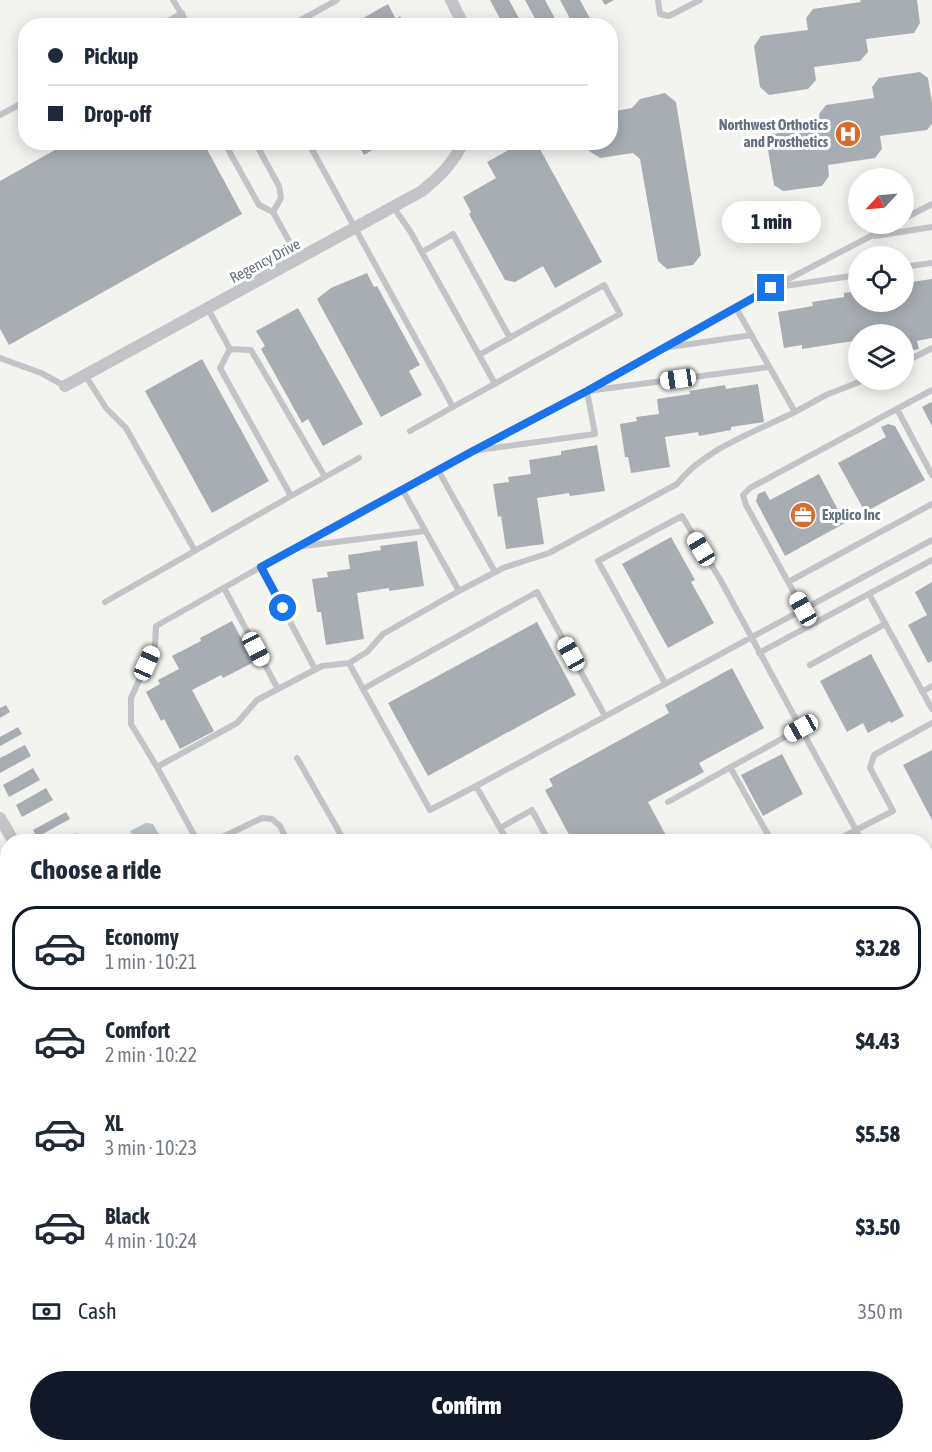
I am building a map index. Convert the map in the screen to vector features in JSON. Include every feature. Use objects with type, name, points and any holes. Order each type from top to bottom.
[{"type":"street","points":[[451,0],[460,18]]},
{"type":"street","name":"Regency Drive","points":[[65,386],[394,208],[422,191],[443,173],[459,150]]},
{"type":"street","points":[[0,818],[6,834]]},
{"type":"lane","points":[[173,0],[185,18]]},
{"type":"lane","points":[[304,18],[337,0]]},
{"type":"lane","points":[[658,0],[660,14],[669,16],[700,0]]},
{"type":"lane","points":[[173,18],[182,13]]},
{"type":"lane","points":[[0,115],[18,105]]},
{"type":"lane","points":[[228,150],[259,205],[273,212],[299,259]]},
{"type":"lane","points":[[259,150],[279,186],[281,198],[273,212]]},
{"type":"lane","points":[[312,150],[453,407]]},
{"type":"lane","points":[[914,213],[932,204]]},
{"type":"lane","points":[[394,208],[422,252],[495,384]]},
{"type":"lane","points":[[868,237],[932,227]]},
{"type":"lane","points":[[422,252],[453,234],[510,338]]},
{"type":"lane","points":[[194,834],[131,724],[131,698],[155,645],[156,626],[402,489],[874,234]]},
{"type":"lane","points":[[914,265],[932,263]]},
{"type":"lane","points":[[771,288],[848,276]]},
{"type":"lane","points":[[410,431],[620,314],[604,285],[479,356]]},
{"type":"lane","points":[[736,308],[795,412]]},
{"type":"lane","points":[[208,309],[230,349]]},
{"type":"lane","points":[[663,348],[752,335]]},
{"type":"lane","points":[[914,357],[932,348]]},
{"type":"lane","points":[[230,349],[251,350],[325,477]]},
{"type":"lane","points":[[230,349],[220,368],[291,496]]},
{"type":"lane","points":[[0,358],[41,373],[65,386]]},
{"type":"lane","points":[[587,391],[769,367]]},
{"type":"lane","points":[[85,375],[106,408],[126,428],[195,551]]},
{"type":"lane","points":[[157,767],[237,723],[257,700],[322,666],[349,663],[367,652],[383,634],[459,591],[495,572],[549,553],[676,484],[687,470],[702,458],[826,395],[848,386]]},
{"type":"lane","points":[[803,609],[746,505],[743,495],[746,491],[932,390]]},
{"type":"lane","points":[[473,451],[595,434],[587,391]]},
{"type":"lane","points":[[897,409],[932,475]]},
{"type":"lane","points":[[105,602],[359,458]]},
{"type":"lane","points":[[438,470],[495,572]]},
{"type":"lane","points":[[402,489],[459,591]]},
{"type":"lane","points":[[788,582],[932,504]]},
{"type":"lane","points":[[665,684],[598,561],[682,516],[721,581],[858,834]]},
{"type":"lane","points":[[298,546],[425,531]]},
{"type":"lane","points":[[349,663],[430,810],[932,540]]},
{"type":"lane","points":[[759,653],[932,560]]},
{"type":"lane","points":[[261,567],[315,669]]},
{"type":"lane","points":[[224,588],[278,689]]},
{"type":"lane","points":[[363,689],[537,592],[605,716]]},
{"type":"lane","points":[[869,594],[932,709]]},
{"type":"lane","points":[[810,664],[885,624]]},
{"type":"lane","points":[[922,692],[932,686]]},
{"type":"lane","points":[[849,834],[892,811],[870,768],[874,755],[932,723]]},
{"type":"lane","points":[[668,802],[801,728]]},
{"type":"lane","points":[[297,758],[340,834]]},
{"type":"lane","points":[[730,768],[767,834]]},
{"type":"lane","points":[[476,786],[503,834]]},
{"type":"lane","points":[[500,828],[532,810],[545,834]]},
{"type":"lane","points":[[229,834],[262,818],[272,819],[280,826],[284,834]]},
{"type":"shaded area","points":[[146,823],[153,824],[159,834],[132,834],[130,831]]},
{"type":"building","points":[[490,0],[509,0],[519,18],[500,18]]},
{"type":"building","points":[[525,0],[545,0],[555,18],[535,18]]},
{"type":"building","points":[[560,0],[580,0],[590,18],[570,18]]},
{"type":"building","points":[[602,0],[614,0],[605,5]]},
{"type":"building","points":[[860,0],[917,0],[920,23],[914,33],[866,39],[868,52],[860,61],[814,67],[816,80],[808,89],[769,95],[760,87],[754,46],[761,36],[808,30],[806,18],[813,9],[861,2]]},
{"type":"building","points":[[388,4],[395,18],[363,18]]},
{"type":"building","points":[[920,72],[928,78],[932,103],[932,124],[927,130],[880,136],[882,149],[875,158],[828,165],[829,176],[822,186],[783,191],[774,185],[767,144],[773,134],[820,127],[819,114],[826,105],[874,98],[872,87],[879,78]]},
{"type":"building","points":[[665,93],[676,102],[701,255],[693,265],[667,269],[658,261],[640,159],[633,153],[600,158],[589,151],[618,150],[618,111],[632,108],[640,99]]},
{"type":"building","points":[[55,150],[207,150],[242,214],[9,345],[0,329],[0,181]]},
{"type":"building","points":[[361,150],[372,150],[364,155]]},
{"type":"building","points":[[509,150],[540,150],[602,262],[555,288],[543,266],[515,282],[505,280],[469,214],[471,212],[463,197],[496,178],[487,162]]},
{"type":"building","points":[[367,273],[374,287],[377,286],[420,365],[409,371],[422,395],[381,417],[317,299],[331,288]]},
{"type":"building","points":[[932,279],[932,338],[917,341],[919,349],[914,350],[914,324],[848,324],[848,342],[802,349],[802,345],[784,348],[778,312],[813,306],[812,302],[844,297],[844,293],[848,292],[848,312],[914,312],[914,282]]},
{"type":"building","points":[[298,308],[363,424],[323,446],[308,419],[302,423],[261,349],[265,346],[256,331]]},
{"type":"building","points":[[202,359],[269,481],[212,513],[145,391]]},
{"type":"building","points":[[758,384],[764,422],[731,427],[731,430],[699,436],[698,432],[665,437],[670,467],[631,473],[628,457],[625,457],[620,424],[637,421],[636,417],[659,414],[657,399],[725,385],[726,389]]},
{"type":"building","points":[[932,403],[932,426],[922,407]]},
{"type":"building","points":[[888,424],[895,426],[925,480],[865,512],[838,463],[886,437],[881,427]]},
{"type":"building","points":[[597,445],[605,491],[537,498],[544,544],[506,549],[493,484],[509,482],[508,477],[531,474],[529,460],[561,455],[561,451]]},
{"type":"building","points":[[819,474],[845,523],[785,556],[756,501],[758,494],[765,491],[770,500]]},
{"type":"building","points":[[671,537],[695,580],[691,582],[714,623],[668,648],[622,564]]},
{"type":"building","points":[[417,541],[424,586],[357,593],[364,639],[326,645],[321,612],[317,612],[312,579],[328,577],[327,572],[350,569],[348,555],[381,550],[380,546]]},
{"type":"building","points":[[932,582],[932,661],[928,663],[908,625],[927,615],[915,592]]},
{"type":"building","points":[[232,621],[254,662],[223,678],[221,675],[192,690],[214,731],[180,749],[164,719],[161,721],[146,692],[160,684],[158,680],[179,669],[172,656]]},
{"type":"building","points":[[537,622],[576,695],[428,776],[388,703]]},
{"type":"building","points":[[871,654],[904,716],[868,733],[863,723],[847,732],[820,681]]},
{"type":"building","points":[[732,668],[764,728],[699,763],[704,772],[648,802],[665,834],[569,834],[545,790],[553,786],[549,779],[669,713],[665,705]]},
{"type":"building","points":[[6,705],[10,712],[0,718],[0,708]]},
{"type":"building","points":[[18,727],[22,734],[0,746],[0,737]]},
{"type":"building","points":[[25,745],[31,756],[0,773],[0,758]]},
{"type":"building","points":[[932,750],[932,820],[903,765]]},
{"type":"building","points":[[782,754],[803,794],[763,816],[741,775]]},
{"type":"building","points":[[33,768],[40,780],[9,797],[3,785]]},
{"type":"building","points":[[46,788],[53,800],[22,817],[16,805]]},
{"type":"building","points":[[66,812],[70,819],[42,834],[35,834],[33,830]]},
{"type":"place","name":"Northwest Orthotics and Prosthetics","points":[[848,134]]},
{"type":"place","name":"Explico Inc","points":[[803,515]]},
{"type":"route","points":[[283,608],[261,567],[587,391],[771,288]]}]
